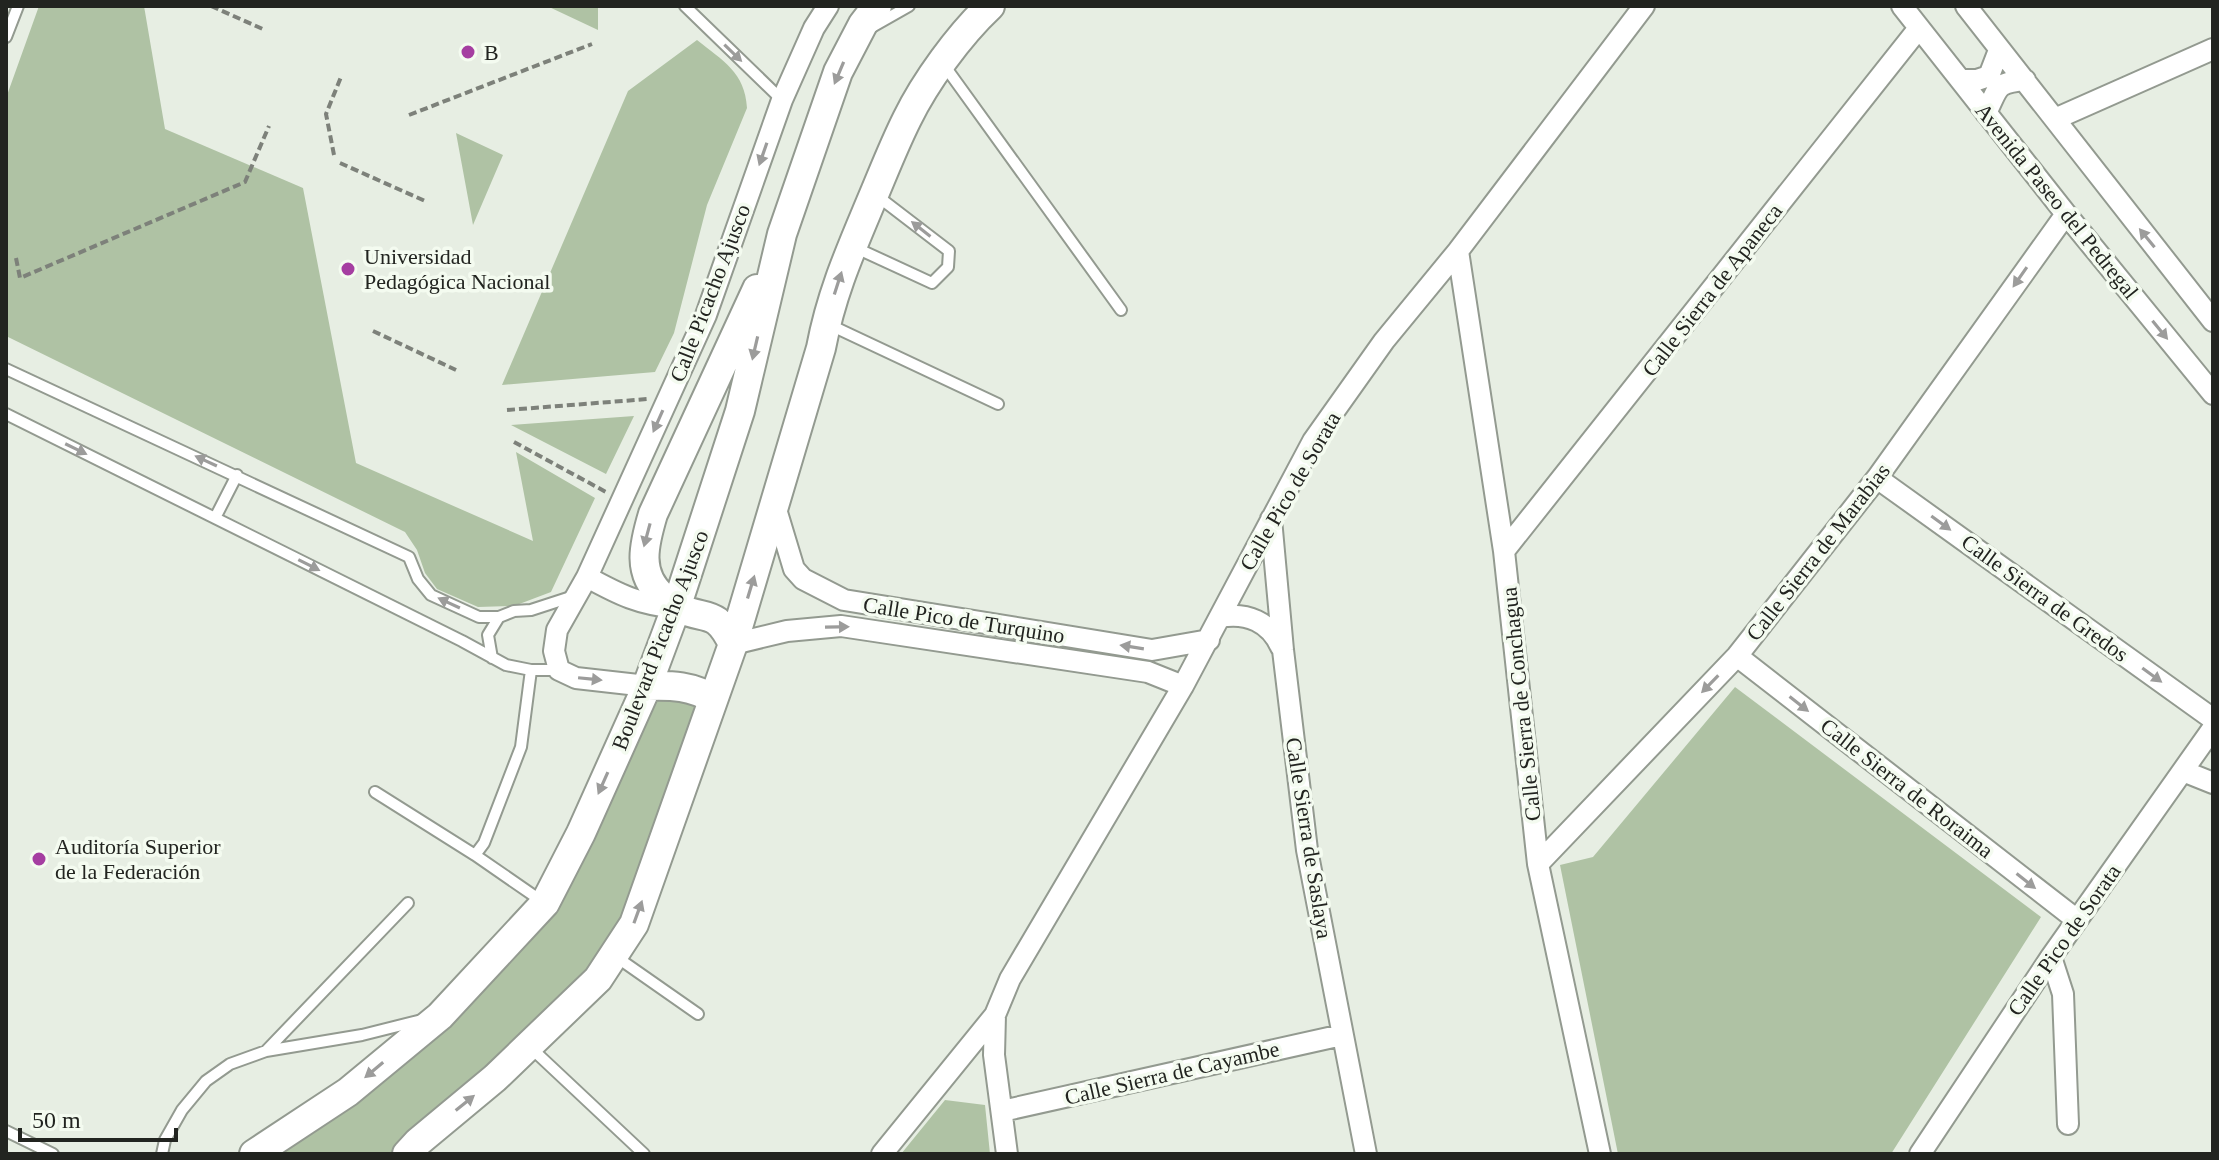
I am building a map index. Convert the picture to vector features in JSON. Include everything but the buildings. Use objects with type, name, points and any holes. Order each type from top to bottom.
[{"type":"main road","name":"Boulevard Picacho Ajusco","points":[[254,1154],[348,1092],[440,1016],[545,903],[581,833],[647,686],[676,608],[740,411],[782,234],[838,72],[877,6]]},
{"type":"main road","points":[[417,1150],[598,979],[634,924],[733,644],[821,348],[839,277],[908,117],[942,62],[990,6]]},
{"type":"main road","points":[[733,644],[725,629],[711,616],[676,608],[655,590],[645,572],[644,547],[653,514],[782,234]]},
{"type":"main road","points":[[647,686],[688,688],[713,699]]},
{"type":"street","name":"Calle Picacho Ajusco","points":[[559,670],[554,651],[557,630],[581,586],[706,315],[782,100],[814,28],[828,6]]},
{"type":"street","name":"Calle Pico de Sorata","points":[[882,1154],[995,1015],[1010,979],[1209,640],[1313,441],[1384,341],[1458,251],[1644,6]]},
{"type":"street","name":"Avenida Paseo del Pedregal","points":[[1902,6],[2213,394]]},
{"type":"street","name":"Avenida Paseo del Pedregal","points":[[1966,6],[2212,317]]},
{"type":"street","name":"Calle Sierra de Apaneca","points":[[1504,551],[1919,28]]},
{"type":"street","points":[[2055,119],[2213,49]]},
{"type":"street","points":[[1961,80],[1989,76],[1999,50]]},
{"type":"street","points":[[1986,113],[1999,86],[2025,80]]},
{"type":"street","name":"Calle Sierra de Marabias","points":[[1538,864],[1737,656],[1877,478],[2066,214]]},
{"type":"street","name":"Calle Sierra de Conchagua","points":[[1458,251],[1504,551],[1538,864],[1600,1154]]},
{"type":"street","name":"Calle Sierra de Gredos","points":[[1877,478],[2213,719]]},
{"type":"street","name":"Calle Pico de Turquino","points":[[775,506],[794,569],[803,579],[844,600],[1152,650],[1209,640]]},
{"type":"street","name":"Calle Sierra de Saslaya","points":[[1271,519],[1307,850],[1366,1154]]},
{"type":"street","points":[[581,586],[650,605],[676,608]]},
{"type":"street","points":[[1220,617],[1240,615],[1259,621],[1274,634],[1283,650]]},
{"type":"street","name":"Calle Pico de Turquino","points":[[733,644],[787,631],[841,626],[1148,672],[1183,686]]},
{"type":"street","name":"Calle Sierra de Roraima","points":[[1737,656],[2077,920]]},
{"type":"street","points":[[559,670],[576,678],[647,686]]},
{"type":"street","name":"Calle Pico de Sorata","points":[[1920,1154],[2051,957],[2213,728]]},
{"type":"street","points":[[2183,771],[2213,783]]},
{"type":"street","points":[[2051,957],[2063,994],[2068,1124]]},
{"type":"street","name":"Calle Pico de Sorata","points":[[995,1015],[994,1055],[1007,1154]]},
{"type":"street","name":"Calle Sierra de Cayambe","points":[[1002,1111],[1342,1035]]},
{"type":"lane","points":[[6,37],[18,6]]},
{"type":"lane","points":[[685,6],[782,100]]},
{"type":"lane","points":[[857,36],[909,6]]},
{"type":"lane","points":[[942,62],[1121,310]]},
{"type":"lane","points":[[852,246],[932,283],[948,267],[949,251],[875,194]]},
{"type":"lane","points":[[826,323],[998,404]]},
{"type":"lane","points":[[6,369],[409,557],[418,579],[431,595],[479,617],[499,617],[514,611],[531,610],[581,586]]},
{"type":"lane","points":[[6,414],[506,665],[531,670],[559,670]]},
{"type":"lane","points":[[215,518],[237,475]]},
{"type":"lane","points":[[492,658],[488,635],[499,617]]},
{"type":"lane","points":[[475,855],[484,843],[521,747],[531,670]]},
{"type":"lane","points":[[375,792],[545,903]]},
{"type":"lane","points":[[266,1051],[408,903]]},
{"type":"lane","points":[[613,955],[698,1014]]},
{"type":"lane","points":[[162,1154],[165,1140],[182,1110],[206,1081],[230,1064],[266,1051],[362,1035],[440,1016]]},
{"type":"lane","points":[[529,1046],[644,1154]]},
{"type":"lane","points":[[6,1131],[53,1154]]},
{"type":"path","points":[[211,6],[265,30]]},
{"type":"path","points":[[409,115],[592,44]]},
{"type":"path","points":[[334,155],[326,114],[341,77]]},
{"type":"path","points":[[16,258],[20,278],[245,182],[269,126]]},
{"type":"path","points":[[340,163],[425,201]]},
{"type":"path","points":[[373,331],[456,370]]},
{"type":"path","points":[[507,410],[650,399]]},
{"type":"path","points":[[514,442],[606,492]]},
{"type":"green space","points":[[39,6],[144,6],[165,129],[303,188],[356,463],[533,541],[516,452],[595,498],[551,592],[514,606],[478,607],[437,589],[425,573],[417,550],[405,532],[6,336],[6,98]]},
{"type":"green space","points":[[547,6],[598,6],[598,30]]},
{"type":"green space","points":[[697,40],[724,61],[737,76],[747,108],[707,205],[674,333],[655,372],[502,385],[628,91]]},
{"type":"green space","points":[[456,133],[503,155],[473,225]]},
{"type":"green space","points":[[634,416],[606,474],[511,425]]},
{"type":"green space","points":[[1735,687],[2041,917],[1891,1154],[1618,1154],[1560,865],[1593,857]]},
{"type":"green space","points":[[651,689],[711,707],[630,921],[595,975],[403,1154],[258,1154],[349,1092],[547,903]]},
{"type":"green space","points":[[945,1100],[985,1105],[990,1154],[901,1154]]},
{"type":"place","name":"B","points":[[468,52]]},
{"type":"place","name":"Universidad Pedagógica Nacional","points":[[348,269]]},
{"type":"place","name":"Auditoría Superior de la Federación","points":[[39,859]]}]
